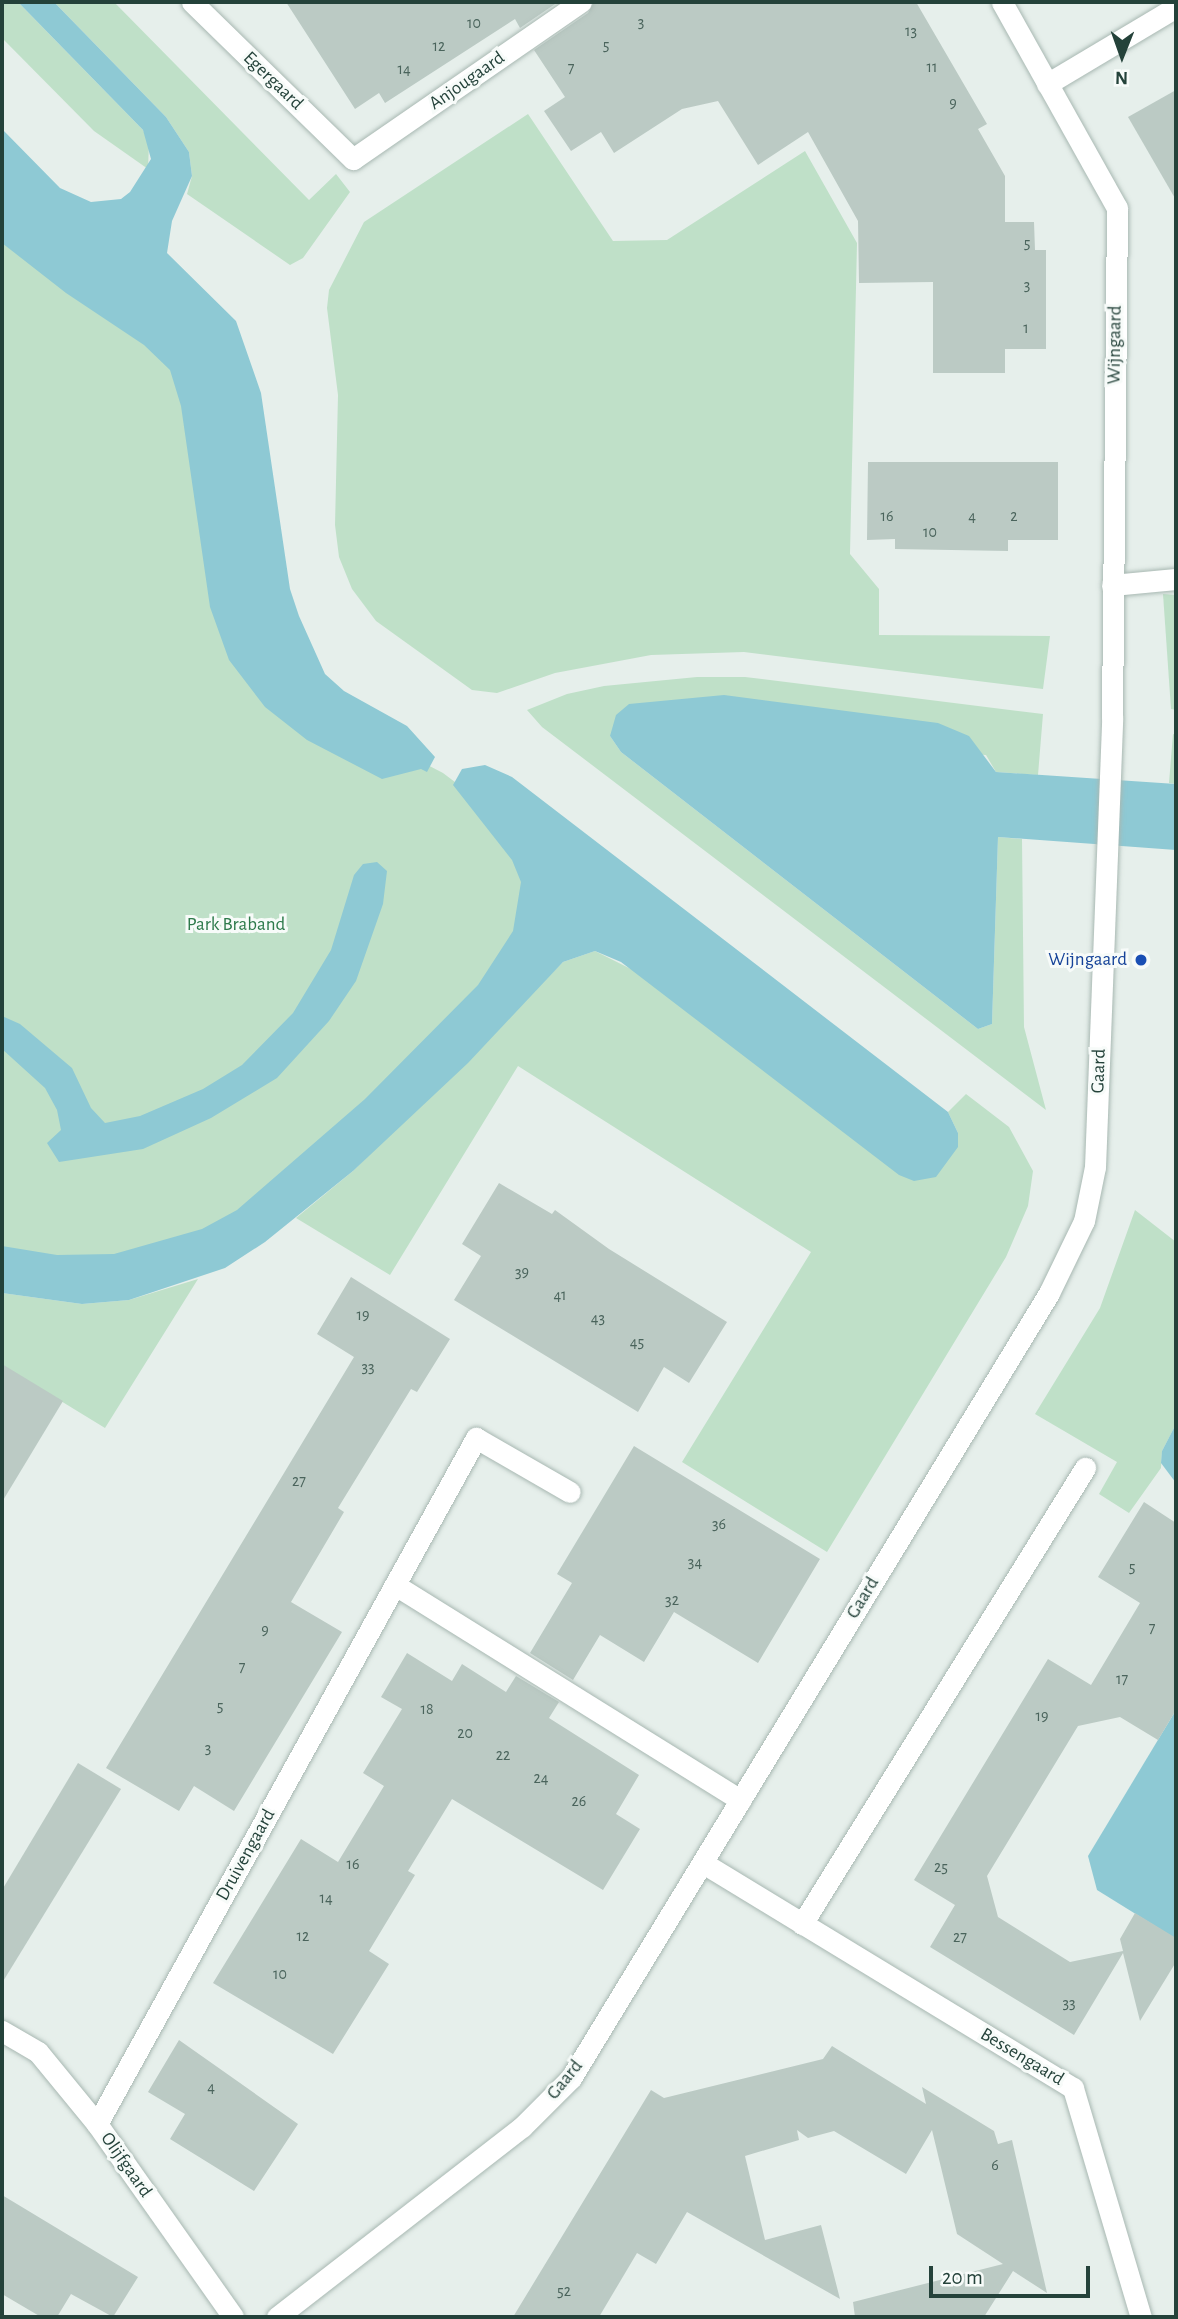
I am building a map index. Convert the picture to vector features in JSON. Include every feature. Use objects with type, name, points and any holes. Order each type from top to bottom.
[{"type":"street","name":"Egergaard","points":[[192,2],[354,159]]},
{"type":"street","name":"Anjougaard","points":[[354,159],[581,2]]},
{"type":"street","name":"Wijngaard","points":[[1002,2],[1116,208],[1112,718]]},
{"type":"street","points":[[1047,84],[1176,7]]},
{"type":"street","points":[[1112,585],[1176,579]]},
{"type":"street","name":"Gaard","points":[[277,2317],[522,2127],[571,2078],[1049,1293],[1084,1221],[1095,1167],[1112,718]]},
{"type":"street","name":"Druivengaard","points":[[97,2124],[476,1438],[570,1492]]},
{"type":"street","points":[[802,1924],[1084,1468]]},
{"type":"street","points":[[396,1585],[741,1800]]},
{"type":"street","name":"Bessengaard","points":[[703,1863],[1073,2088],[1141,2317]]},
{"type":"street","name":"Olijfgaard","points":[[2,2031],[38,2052],[97,2124],[233,2317]]},
{"type":"green space","points":[[2,2],[18,2],[143,130],[149,143],[148,169],[94,131],[2,38]]},
{"type":"green space","points":[[54,2],[114,2],[309,200],[336,174],[350,192],[303,258],[290,265],[187,194],[192,176],[189,152],[166,117]]},
{"type":"green space","points":[[528,114],[613,241],[667,240],[805,151],[857,243],[850,554],[879,589],[879,635],[1050,636],[1043,689],[744,652],[651,655],[555,673],[497,693],[472,690],[376,621],[352,589],[339,557],[335,525],[338,395],[327,308],[329,290],[364,222]]},
{"type":"green space","name":"Park Braband","points":[[2,204],[172,357],[256,644],[391,746],[443,773],[557,859],[555,927],[336,1154],[135,1270],[2,1268]]},
{"type":"green space","points":[[1163,594],[1176,595],[1176,710],[1171,709]]},
{"type":"green space","points":[[697,677],[745,677],[1043,714],[1038,775],[996,772],[986,755],[610,736],[621,752],[978,1029],[992,1024],[998,837],[1022,839],[1024,1027],[1046,1110],[542,727],[527,710],[567,694],[604,686]]},
{"type":"green space","points":[[1173,734],[1176,735],[1176,784],[1169,783]]},
{"type":"green space","points":[[595,951],[958,1133],[948,1112],[966,1094],[1009,1127],[1033,1171],[1028,1206],[1006,1257],[827,1552],[682,1462],[811,1252],[518,1066],[390,1275],[296,1218],[353,1171],[563,962]]},
{"type":"green space","points":[[1135,1210],[1176,1242],[1176,1424],[1162,1451],[1161,1468],[1129,1513],[1099,1494],[1117,1462],[1035,1414],[1100,1308]]},
{"type":"green space","points":[[198,1279],[105,1428],[2,1365],[2,1293],[82,1304],[129,1300]]},
{"type":"water","points":[[18,2],[54,2],[166,117],[189,152],[192,176],[172,221],[167,253],[236,321],[261,393],[290,589],[299,616],[325,674],[344,691],[407,726],[435,757],[427,772],[421,769],[382,779],[307,740],[265,707],[229,660],[210,607],[181,406],[170,370],[144,345],[66,293],[2,243],[2,129],[60,188],[91,202],[121,199],[130,192],[151,159],[143,130]]},
{"type":"water","points":[[724,695],[938,723],[969,736],[996,772],[1176,784],[1176,850],[998,837],[992,1024],[978,1029],[621,752],[610,736],[616,715],[629,704]]},
{"type":"water","points":[[485,765],[512,777],[948,1112],[958,1133],[958,1147],[936,1177],[914,1181],[899,1175],[621,962],[595,951],[563,962],[468,1063],[353,1171],[265,1242],[225,1268],[129,1300],[82,1304],[2,1293],[2,1246],[57,1255],[114,1254],[202,1229],[237,1210],[365,1099],[478,985],[513,931],[521,882],[512,860],[453,785],[462,769]]},
{"type":"water","points":[[377,862],[387,871],[383,904],[356,981],[329,1021],[277,1078],[211,1118],[143,1149],[59,1162],[47,1143],[61,1130],[57,1110],[45,1088],[2,1049],[2,1016],[20,1024],[72,1068],[91,1108],[105,1123],[140,1116],[203,1089],[242,1065],[293,1013],[331,950],[354,875],[363,864]]},
{"type":"water","points":[[1176,1424],[1176,1483],[1161,1463],[1162,1451]]},
{"type":"water","points":[[1176,1710],[1176,1939],[1097,1890],[1088,1856]]},
{"type":"building","points":[[286,2],[558,2],[520,28],[515,19],[385,103],[379,93],[355,109]]},
{"type":"building","points":[[594,2],[916,2],[987,124],[978,129],[1005,176],[1005,222],[1034,222],[1035,250],[1046,250],[1046,349],[1005,349],[1005,373],[933,373],[933,282],[859,283],[858,221],[808,132],[758,165],[718,101],[682,109],[614,153],[601,132],[571,151],[544,111],[565,97],[534,50],[588,13]]},
{"type":"building","points":[[1176,90],[1176,200],[1128,117]]},
{"type":"building","points":[[868,462],[1058,462],[1058,540],[1008,540],[1008,551],[895,549],[895,539],[867,540]]},
{"type":"building","points":[[499,1183],[552,1214],[555,1210],[609,1249],[727,1322],[689,1383],[664,1367],[638,1412],[454,1300],[481,1256],[462,1244]]},
{"type":"building","points":[[351,1277],[450,1339],[417,1392],[411,1389],[338,1508],[344,1512],[291,1602],[342,1632],[234,1811],[194,1786],[179,1811],[106,1768],[354,1357],[317,1334]]},
{"type":"building","points":[[2,1364],[63,1401],[2,1502]]},
{"type":"building","points":[[634,1446],[820,1559],[758,1663],[674,1612],[644,1662],[600,1635],[573,1680],[530,1653],[572,1583],[557,1574]]},
{"type":"building","points":[[1144,1502],[1176,1523],[1176,1710],[1158,1740],[1120,1717],[1078,1726],[987,1876],[998,1917],[1070,1962],[1123,1951],[1120,1939],[1135,1913],[1176,1938],[1176,1962],[1140,2021],[1123,1953],[1074,2035],[930,1947],[955,1905],[914,1880],[1048,1659],[1091,1685],[1140,1603],[1098,1577]]},
{"type":"building","points":[[407,1653],[452,1681],[462,1664],[506,1692],[516,1676],[559,1702],[549,1718],[639,1775],[616,1814],[640,1829],[603,1890],[452,1799],[408,1871],[415,1875],[369,1951],[389,1964],[333,2054],[213,1983],[301,1839],[338,1862],[384,1786],[363,1773],[402,1709],[381,1697]]},
{"type":"building","points":[[78,1763],[121,1789],[2,1983],[2,1890]]},
{"type":"building","points":[[179,2040],[298,2124],[254,2191],[170,2139],[185,2114],[148,2092]]},
{"type":"building","points":[[832,2046],[926,2104],[922,2087],[994,2131],[998,2144],[1012,2140],[1047,2293],[1013,2271],[984,2317],[855,2317],[853,2302],[1003,2264],[957,2234],[932,2130],[906,2174],[834,2131],[808,2138],[797,2130],[799,2140],[745,2156],[765,2240],[821,2225],[840,2299],[687,2212],[656,2264],[637,2253],[599,2317],[513,2317],[651,2090],[664,2098],[823,2059]]},
{"type":"building","points":[[2,2195],[138,2277],[113,2317],[71,2294],[57,2317],[41,2317],[2,2294]]},
{"type":"place","name":"Wijngaard","points":[[1141,960]]}]
